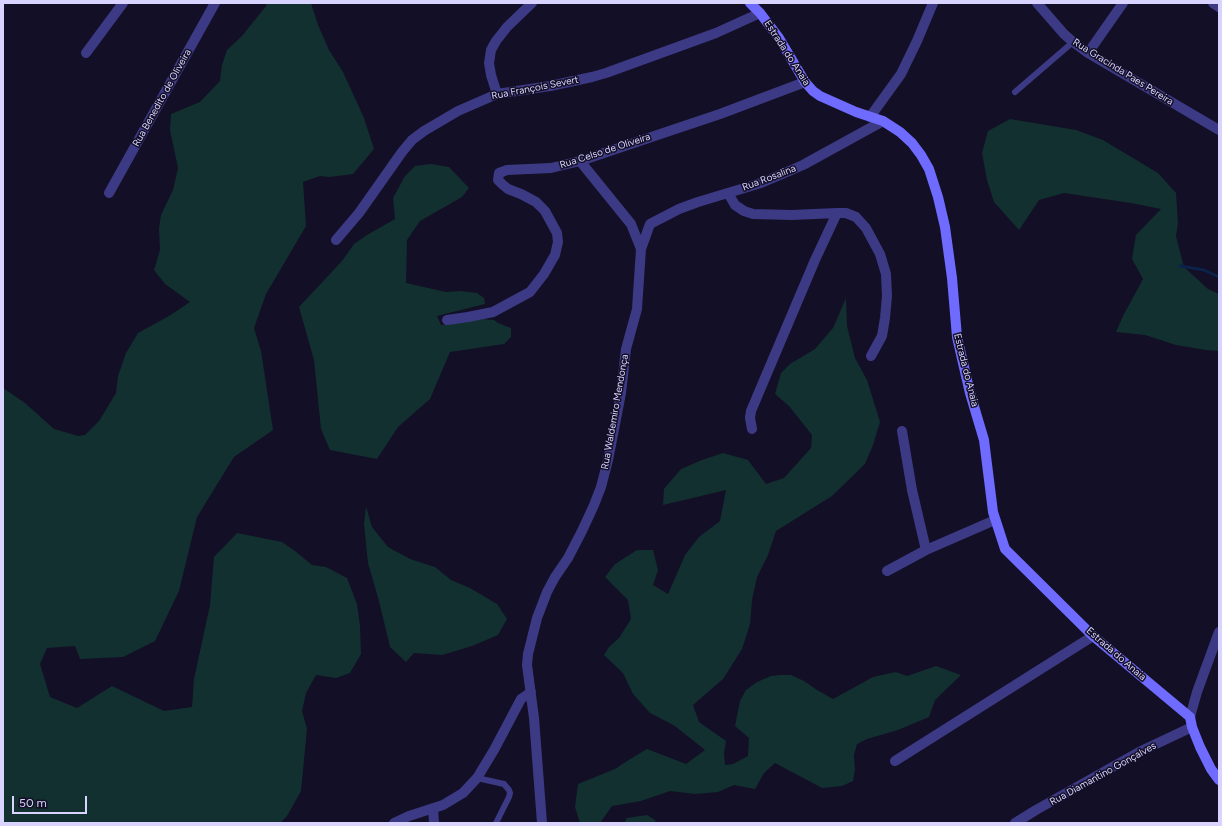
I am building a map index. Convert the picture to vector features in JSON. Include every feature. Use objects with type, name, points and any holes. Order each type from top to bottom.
[{"type":"street","points":[[86,53],[123,3]]},
{"type":"street","name":"Rua Benedito de Oliveira","points":[[109,193],[216,3]]},
{"type":"street","points":[[497,94],[489,63],[491,50],[507,27],[532,3]]},
{"type":"street","name":"Estrada do Anaia","points":[[750,3],[760,13],[779,38],[805,82],[813,91],[820,96],[856,112],[883,121],[900,132],[912,143],[929,169],[938,197],[946,235],[952,278],[957,337],[970,393],[984,440],[995,520],[1005,549],[1093,636],[1191,722]]},
{"type":"street","points":[[870,117],[901,74],[933,3]]},
{"type":"street","name":"Rua Gracinda Paes Pereira","points":[[1037,3],[1064,34],[1088,53],[1219,130]]},
{"type":"street","points":[[1088,53],[1123,3]]},
{"type":"street","points":[[1213,3],[1219,7]]},
{"type":"street","name":"Rua François Severt","points":[[336,240],[359,213],[412,140],[424,131],[458,111],[497,94],[550,86],[592,77],[716,32],[760,13]]},
{"type":"street","name":"Rua Celso de Oliveira","points":[[447,320],[493,312],[530,292],[544,274],[555,255],[558,242],[557,232],[545,211],[536,202],[508,189],[498,180],[499,173],[511,169],[551,168],[580,161],[720,114],[805,82]]},
{"type":"street","name":"Rua Rosalina","points":[[631,224],[643,226],[650,224],[679,209],[698,202],[762,183],[803,164],[883,121]]},
{"type":"street","name":"Rua Waldemiro Mendonça","points":[[542,823],[535,731],[527,665],[528,654],[537,618],[547,592],[568,558],[594,505],[608,460],[621,392],[626,349],[637,309],[641,249],[631,224],[580,161]]},
{"type":"street","points":[[728,193],[735,205],[744,211],[753,214],[792,215],[837,212],[846,213],[856,217],[866,228],[880,254],[886,274],[887,296],[882,336],[871,356]]},
{"type":"street","points":[[752,429],[751,411],[837,212]]},
{"type":"street","points":[[641,249],[650,224]]},
{"type":"street","points":[[902,431],[912,490],[926,550]]},
{"type":"street","points":[[887,571],[926,550],[995,520]]},
{"type":"street","points":[[1219,632],[1197,692],[1191,722],[1210,769],[1219,780]]},
{"type":"street","points":[[895,761],[1093,636]]},
{"type":"street","points":[[394,823],[452,800],[463,793],[477,778],[494,750],[518,703],[531,692]]},
{"type":"street","name":"Rua Diamantino Gonçalves","points":[[1015,823],[1191,722]]},
{"type":"street","points":[[433,808],[434,823]]},
{"type":"lane","points":[[1015,92],[1073,42]]},
{"type":"lane","points":[[477,778],[504,784],[509,790],[509,797],[496,823]]},
{"type":"green space","points":[[267,3],[311,3],[318,25],[329,50],[343,72],[364,118],[374,149],[353,174],[329,177],[320,176],[303,182],[306,226],[266,294],[254,328],[261,351],[273,430],[234,457],[197,517],[179,591],[155,641],[123,657],[80,659],[75,646],[47,648],[40,664],[50,697],[77,708],[112,686],[164,711],[192,707],[194,679],[210,605],[214,557],[237,533],[282,542],[312,565],[326,567],[347,578],[357,604],[360,626],[361,654],[350,673],[336,678],[316,675],[306,693],[302,711],[307,729],[301,791],[287,816],[280,823],[3,823],[3,388],[25,403],[54,429],[78,436],[85,435],[99,421],[116,393],[118,376],[126,353],[138,333],[169,316],[190,302],[165,284],[154,270],[160,250],[159,229],[161,215],[173,190],[178,168],[170,130],[171,114],[200,102],[220,81],[222,65],[227,50],[242,36]]},
{"type":"green space","points":[[1010,119],[1076,130],[1103,140],[1158,173],[1176,193],[1178,223],[1176,236],[1184,267],[1208,289],[1219,294],[1219,351],[1176,345],[1145,335],[1116,332],[1143,279],[1132,259],[1136,235],[1161,209],[1064,193],[1039,200],[1019,230],[994,202],[987,180],[982,153],[988,131]]},
{"type":"green space","points":[[431,164],[449,167],[469,188],[462,197],[420,221],[407,240],[406,283],[446,292],[460,291],[477,293],[484,298],[485,304],[437,316],[441,325],[483,319],[494,320],[511,328],[511,337],[504,344],[450,352],[430,399],[398,427],[377,459],[330,450],[321,429],[314,360],[299,307],[342,261],[354,244],[395,219],[393,198],[405,176],[415,166]]},
{"type":"green space","points":[[846,298],[847,326],[855,358],[867,380],[880,422],[873,445],[865,464],[832,496],[776,531],[768,555],[757,577],[752,600],[750,624],[742,649],[723,679],[693,705],[699,722],[726,741],[724,753],[725,765],[733,764],[748,756],[749,738],[735,726],[740,701],[746,690],[757,682],[771,676],[791,675],[804,681],[833,699],[873,677],[896,672],[907,676],[936,666],[961,675],[935,700],[929,717],[898,730],[867,739],[857,744],[854,755],[855,770],[853,781],[842,786],[822,788],[775,763],[764,773],[755,789],[734,785],[718,792],[695,794],[670,791],[641,801],[612,806],[600,823],[580,823],[575,807],[578,784],[615,769],[647,749],[686,764],[705,750],[675,726],[650,713],[633,694],[623,673],[604,655],[609,647],[619,638],[631,619],[628,600],[605,577],[615,564],[637,550],[653,550],[658,570],[653,585],[668,594],[685,555],[699,537],[720,521],[726,490],[663,505],[664,489],[681,469],[723,453],[748,460],[766,484],[784,478],[811,448],[812,435],[789,406],[775,394],[781,373],[790,364],[815,349],[833,328]]},
{"type":"green space","points":[[366,506],[372,527],[388,547],[410,559],[435,567],[451,580],[470,588],[497,604],[507,619],[498,635],[472,646],[442,655],[414,653],[406,662],[390,647],[368,563],[364,524]]},
{"type":"green space","points":[[647,815],[655,820],[656,823],[624,823],[627,818]]},
{"type":"waterway","points":[[1180,266],[1204,270],[1219,277]]}]
